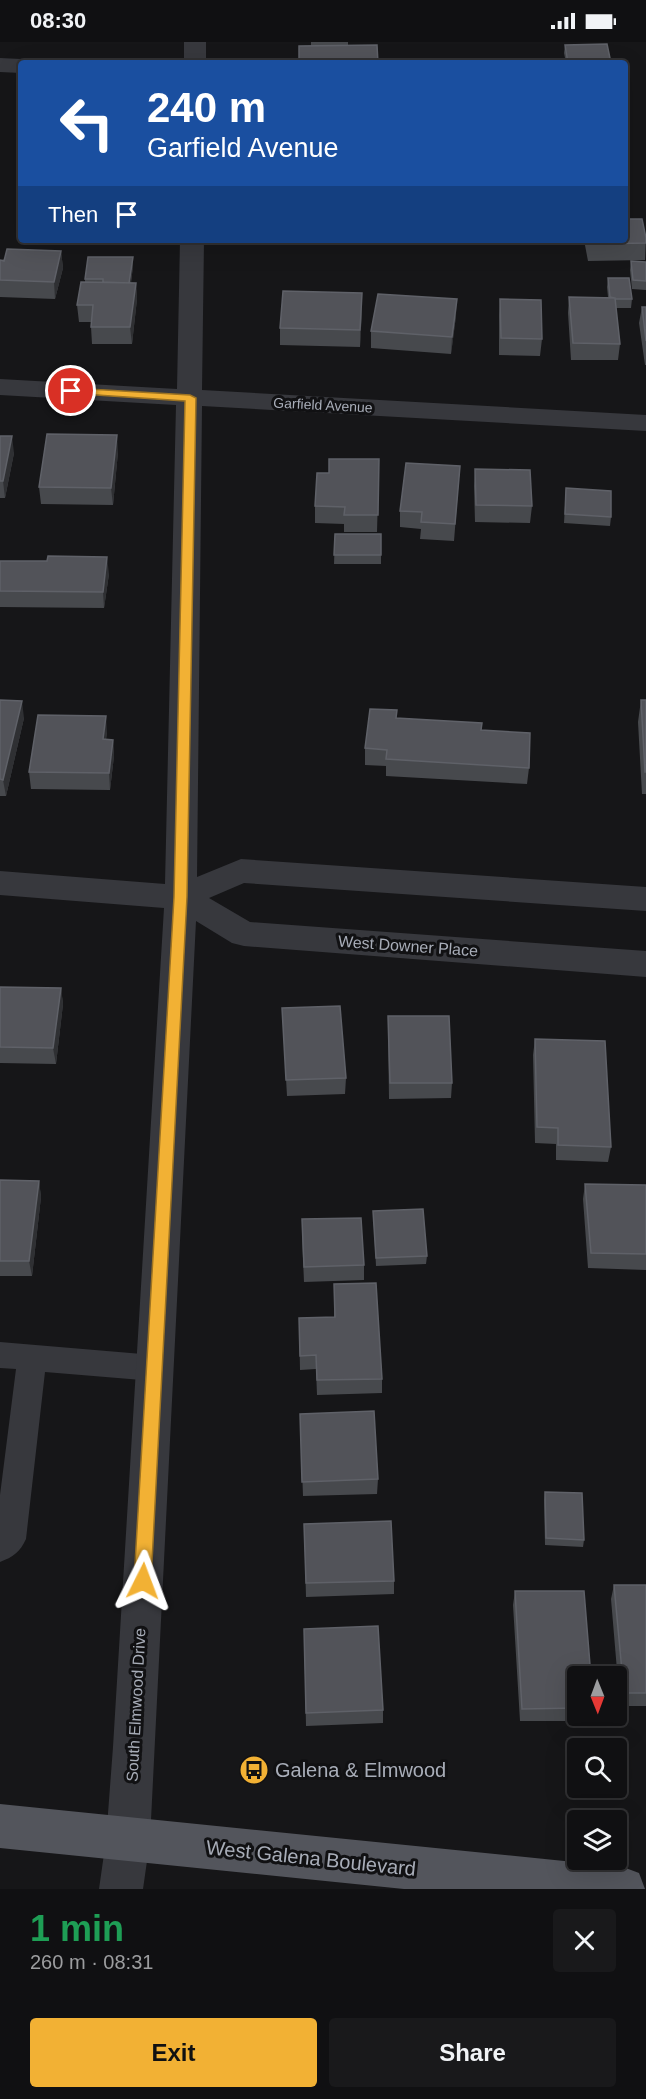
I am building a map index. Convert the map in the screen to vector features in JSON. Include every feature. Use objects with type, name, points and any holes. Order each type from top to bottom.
[{"type":"main road","name":"West Galena Boulevard","points":[[0,1826],[623,1889]]},
{"type":"street","points":[[195,42],[195,60]]},
{"type":"street","points":[[0,65],[18,66]]},
{"type":"street","name":"South Elmwood Drive","points":[[121,1889],[128,1840],[181,897],[192,243]]},
{"type":"street","name":"Garfield Avenue","points":[[0,387],[646,423]]},
{"type":"street","name":"West Downer Place","points":[[181,897],[241,871],[646,899]]},
{"type":"street","name":"West Downer Place","points":[[0,883],[181,897],[244,934],[646,964]]},
{"type":"lane","points":[[0,1355],[154,1368]]},
{"type":"lane","points":[[0,1547],[10,1539],[32,1357]]},
{"type":"building","points":[[607,44],[610,60],[568,60],[565,45]]},
{"type":"building","points":[[377,45],[378,60],[299,60],[299,46]]},
{"type":"building","points":[[628,219],[642,219],[646,243],[590,244],[628,243]]},
{"type":"building","points":[[7,249],[61,251],[54,282],[0,280],[0,260],[4,261]]},
{"type":"building","points":[[88,257],[133,257],[129,283],[85,279]]},
{"type":"building","points":[[631,261],[646,262],[646,281],[633,280]]},
{"type":"building","points":[[608,278],[629,278],[632,299],[610,297]]},
{"type":"building","points":[[81,282],[136,283],[130,327],[91,327],[93,305],[77,305]]},
{"type":"building","points":[[283,291],[362,293],[360,330],[280,328]]},
{"type":"building","points":[[378,294],[457,299],[452,337],[371,331]]},
{"type":"building","points":[[569,297],[615,298],[620,344],[573,343]]},
{"type":"building","points":[[500,299],[541,300],[542,339],[501,338]]},
{"type":"building","points":[[642,307],[646,307],[646,341]]},
{"type":"building","points":[[47,434],[117,435],[111,488],[39,487]]},
{"type":"building","points":[[0,436],[12,436],[3,481],[0,481]]},
{"type":"building","points":[[329,459],[379,459],[378,515],[344,515],[345,507],[315,506],[317,473],[329,473]]},
{"type":"building","points":[[406,463],[460,466],[455,524],[421,522],[422,512],[400,511]]},
{"type":"building","points":[[475,469],[530,470],[532,506],[476,505]]},
{"type":"building","points":[[566,488],[611,491],[611,517],[565,514]]},
{"type":"building","points":[[335,534],[381,534],[381,555],[334,555]]},
{"type":"building","points":[[48,556],[107,557],[103,592],[0,591],[0,561],[47,561]]},
{"type":"building","points":[[0,700],[22,701],[3,780],[0,779]]},
{"type":"building","points":[[641,700],[646,700],[646,772],[645,772]]},
{"type":"building","points":[[370,709],[397,710],[396,718],[482,723],[481,730],[530,733],[529,768],[386,759],[387,750],[365,748]]},
{"type":"building","points":[[38,715],[106,716],[103,739],[113,740],[109,773],[29,772]]},
{"type":"building","points":[[0,987],[61,988],[53,1048],[0,1047]]},
{"type":"building","points":[[340,1006],[346,1078],[286,1080],[282,1008]]},
{"type":"building","points":[[388,1016],[449,1016],[452,1083],[390,1083]]},
{"type":"building","points":[[535,1039],[605,1041],[611,1147],[558,1145],[558,1128],[537,1127]]},
{"type":"building","points":[[0,1180],[39,1181],[29,1261],[0,1261]]},
{"type":"building","points":[[585,1184],[646,1185],[646,1254],[591,1253]]},
{"type":"building","points":[[423,1209],[427,1256],[376,1258],[373,1211]]},
{"type":"building","points":[[361,1218],[364,1265],[304,1267],[302,1219]]},
{"type":"building","points":[[376,1283],[382,1379],[317,1380],[316,1355],[300,1356],[299,1318],[335,1317],[334,1284]]},
{"type":"building","points":[[374,1411],[378,1479],[302,1482],[300,1414]]},
{"type":"building","points":[[545,1492],[582,1493],[584,1540],[546,1538]]},
{"type":"building","points":[[391,1521],[394,1581],[306,1583],[304,1524]]},
{"type":"building","points":[[614,1585],[646,1585],[646,1693],[627,1693],[627,1666],[622,1666]]},
{"type":"building","points":[[515,1591],[584,1591],[590,1666],[567,1666],[567,1708],[522,1709]]},
{"type":"building","points":[[378,1626],[383,1710],[306,1713],[304,1629]]},
{"type":"place","name":"Galena & Elmwood","points":[[254,1770]]},
{"type":"route","points":[[71,391],[190,398],[181,897],[143,1581]]}]
